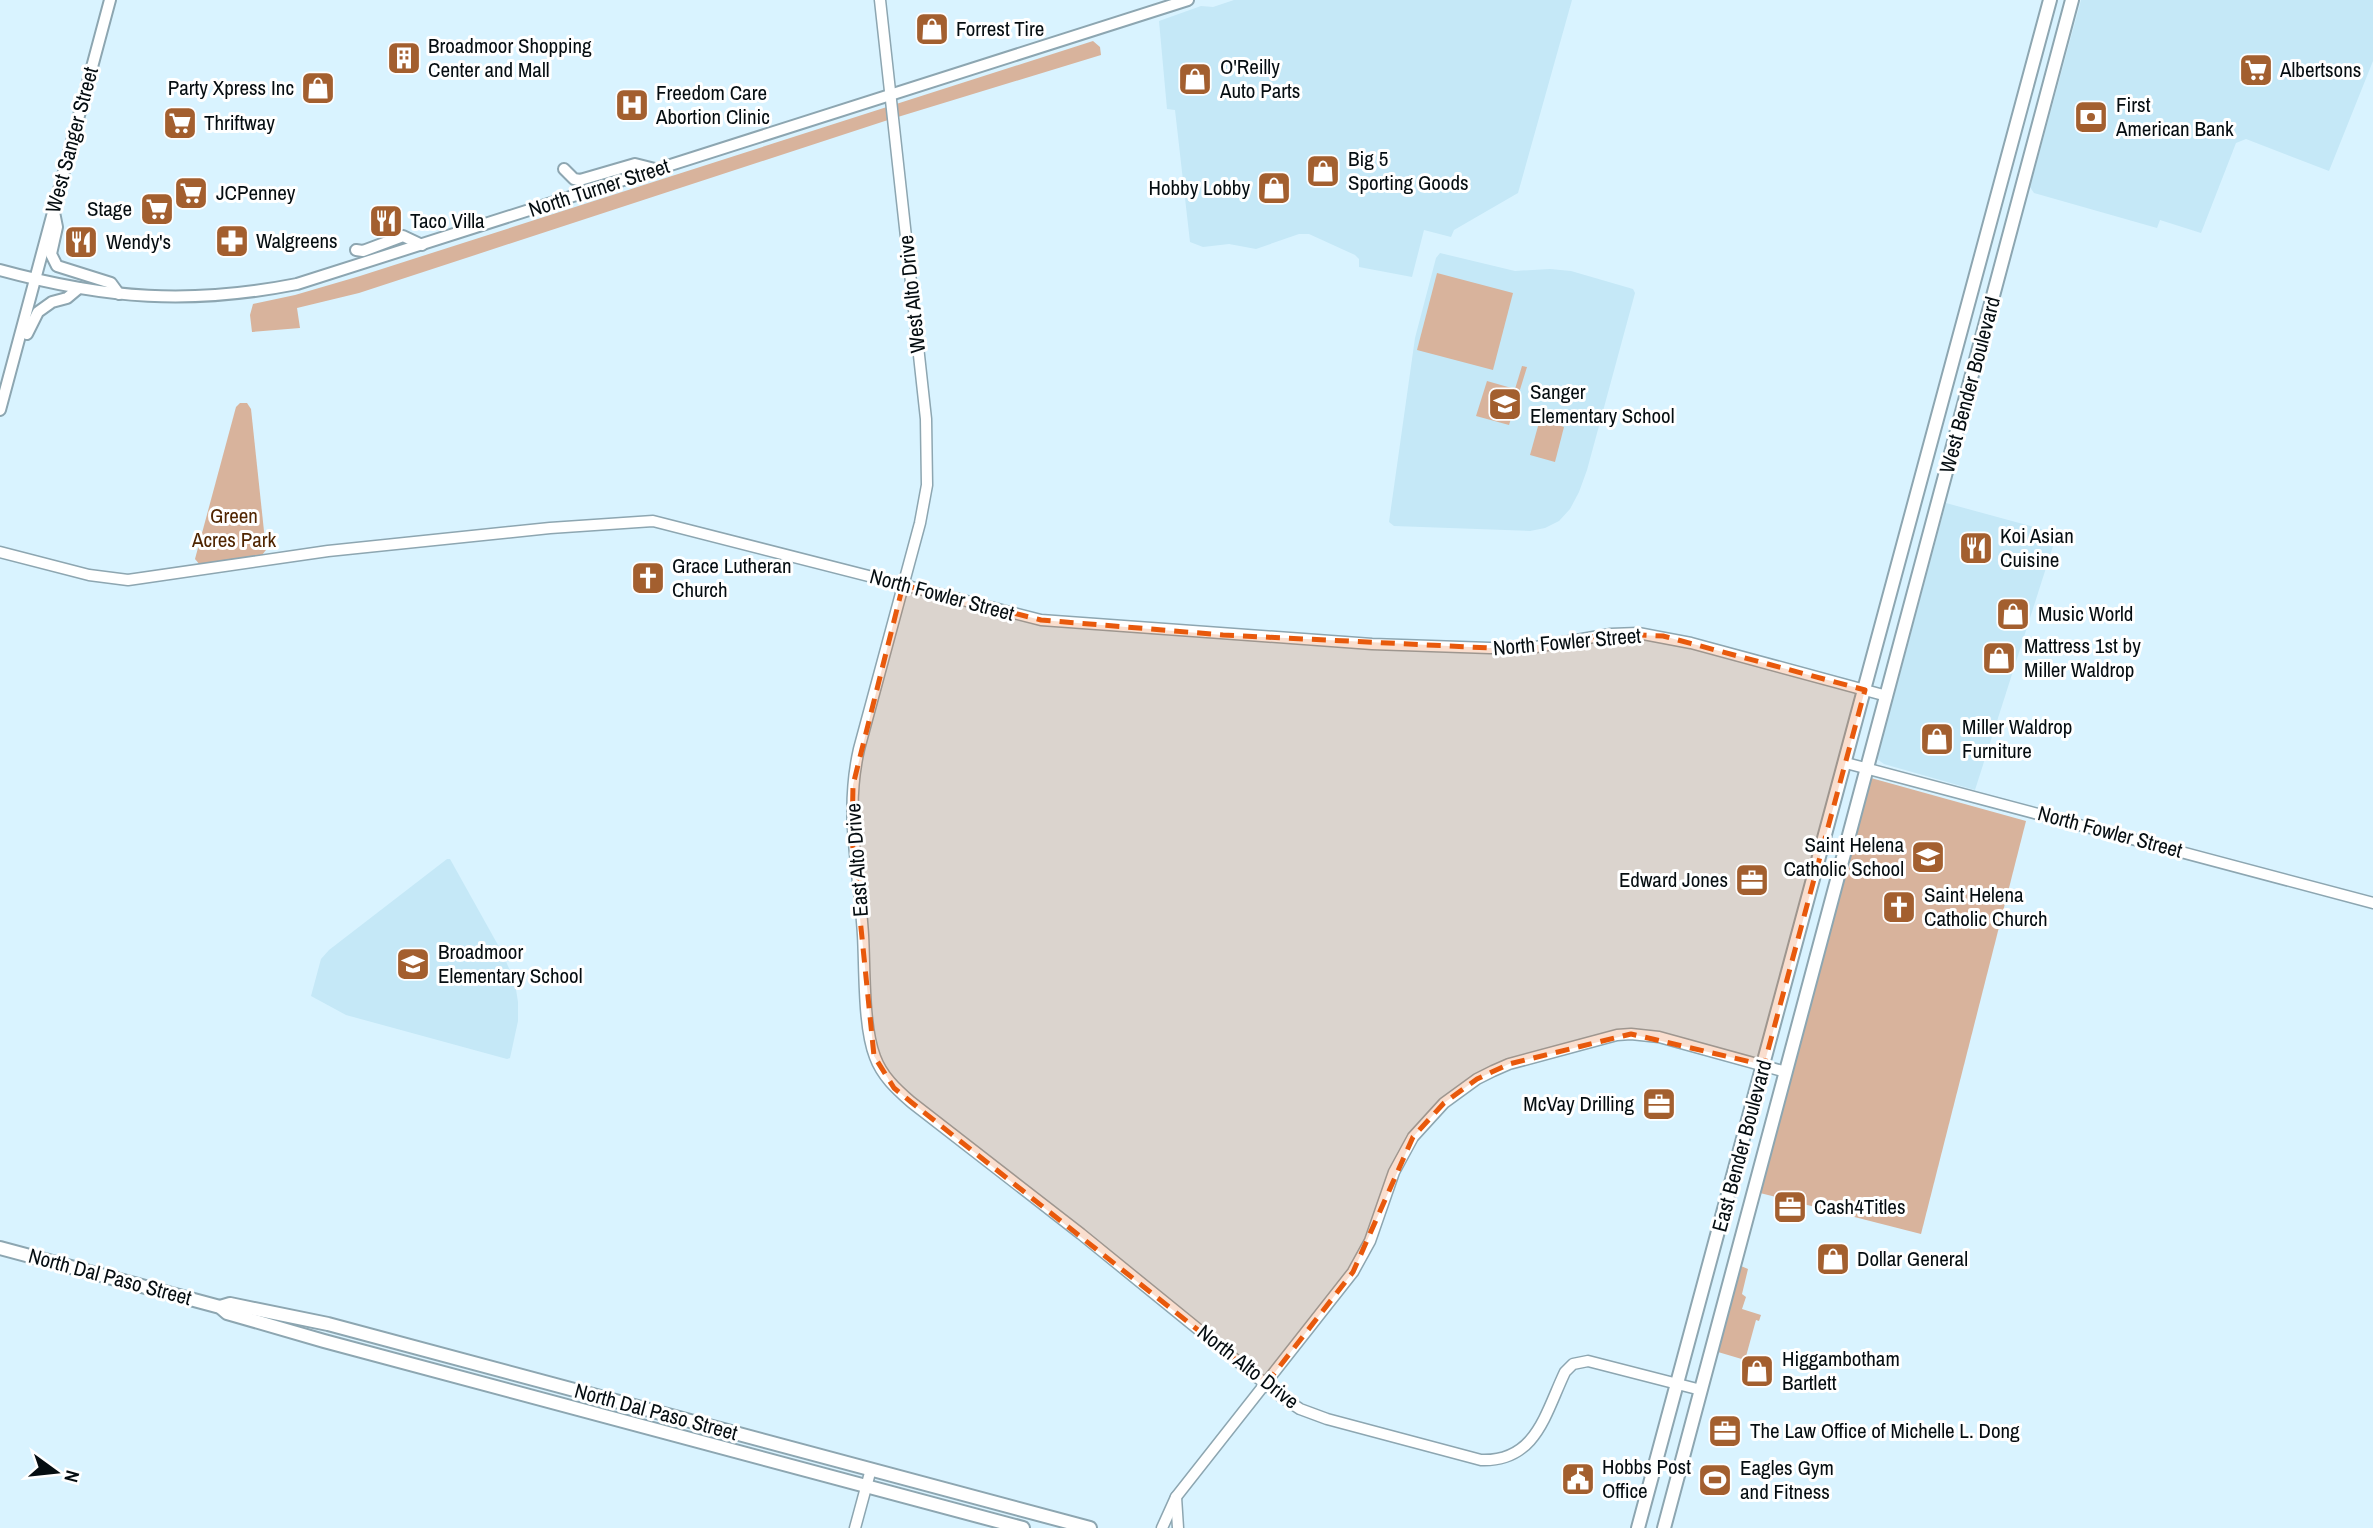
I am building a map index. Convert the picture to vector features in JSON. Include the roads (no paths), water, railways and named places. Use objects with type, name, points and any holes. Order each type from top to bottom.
[{"type":"main road","name":"West Sanger Street","points":[[2,404],[110,0]]},
{"type":"main road","name":"North Turner Street","points":[[0,270],[119,294],[188,298],[251,293],[298,284],[1188,0]]},
{"type":"main road","name":"West Bender Boulevard","points":[[1868,769],[2073,0]]},
{"type":"main road","points":[[2049,6],[2068,17]]},
{"type":"main road","name":"West Bender Boulevard","points":[[1846,763],[2049,6]]},
{"type":"main road","points":[[564,169],[574,179],[580,180],[635,164],[655,169]]},
{"type":"main road","points":[[53,210],[57,228],[51,254],[57,266],[111,283],[119,294]]},
{"type":"main road","points":[[356,250],[363,251],[404,236],[422,245]]},
{"type":"main road","points":[[2,404],[9,393],[33,318],[44,307],[67,298],[79,288]]},
{"type":"main road","name":"East Bender Boulevard","points":[[1638,1528],[1846,763]]},
{"type":"main road","name":"East Bender Boulevard","points":[[1664,1528],[1868,769]]},
{"type":"main road","name":"North Dal Paso Street","points":[[0,1248],[220,1307],[227,1313],[324,1342],[1023,1528]]},
{"type":"main road","name":"North Dal Paso Street","points":[[220,1307],[230,1304],[328,1324],[1090,1528]]},
{"type":"street","name":"West Alto Drive","points":[[880,0],[926,419],[928,459],[926,494],[904,586]]},
{"type":"street","name":"North Fowler Street","points":[[0,552],[89,575],[128,580],[328,551],[539,529],[653,521],[1041,620],[1372,644],[1511,649],[1611,634],[1650,635],[1691,643],[1887,696]]},
{"type":"street","name":"East Alto Drive","points":[[904,586],[856,762],[852,839],[863,931],[869,1035],[874,1056],[894,1088],[930,1117]]},
{"type":"street","name":"North Fowler Street","points":[[1846,763],[2373,903]]},
{"type":"street","points":[[1162,1528],[1176,1497],[1353,1272],[1370,1241],[1394,1171],[1413,1138],[1444,1103],[1477,1079],[1509,1064],[1617,1035],[1659,1037],[1786,1072]]},
{"type":"street","name":"North Alto Drive","points":[[930,1117],[1051,1210],[1289,1402],[1311,1414],[1481,1460],[1494,1461],[1506,1459],[1525,1448],[1536,1433],[1565,1372],[1573,1364],[1588,1361],[1700,1390]]},
{"type":"street","points":[[855,1528],[871,1469]]},
{"type":"street","points":[[1176,1497],[1178,1528]]},
{"type":"place","name":"Forrest Tire","points":[[932,29]]},
{"type":"place","name":"Broadmoor Shopping Center and Mall","points":[[404,58]]},
{"type":"place","name":"Albertsons","points":[[2256,70]]},
{"type":"place","name":"O'Reilly Auto Parts","points":[[1195,79]]},
{"type":"place","name":"Party Xpress Inc","points":[[318,88]]},
{"type":"place","name":"Freedom Care Abortion Clinic","points":[[632,105]]},
{"type":"place","name":"First American Bank","points":[[2091,117]]},
{"type":"place","name":"Thriftway","points":[[180,123]]},
{"type":"place","name":"Big 5 Sporting Goods","points":[[1323,171]]},
{"type":"place","name":"Hobby Lobby","points":[[1274,188]]},
{"type":"place","name":"JCPenney","points":[[191,193]]},
{"type":"place","name":"Stage","points":[[157,209]]},
{"type":"place","name":"Taco Villa","points":[[386,221]]},
{"type":"place","name":"Walgreens","points":[[232,241]]},
{"type":"place","name":"Wendy's","points":[[81,242]]},
{"type":"place","name":"Sanger Elementary School","points":[[1505,404]]},
{"type":"place","name":"Koi Asian Cuisine","points":[[1976,548]]},
{"type":"place","name":"Grace Lutheran Church","points":[[648,578]]},
{"type":"place","name":"Music World","points":[[2013,614]]},
{"type":"place","name":"Mattress 1st by Miller Waldrop","points":[[1999,658]]},
{"type":"place","name":"Miller Waldrop Furniture","points":[[1937,739]]},
{"type":"place","name":"Saint Helena Catholic School","points":[[1928,857]]},
{"type":"place","name":"Edward Jones","points":[[1752,880]]},
{"type":"place","name":"Saint Helena Catholic Church","points":[[1899,907]]},
{"type":"place","name":"Broadmoor Elementary School","points":[[413,964]]},
{"type":"place","name":"McVay Drilling","points":[[1659,1104]]},
{"type":"place","name":"Cash4Titles","points":[[1790,1207]]},
{"type":"place","name":"Dollar General","points":[[1833,1259]]},
{"type":"place","name":"Higgambotham Bartlett","points":[[1757,1371]]},
{"type":"place","name":"The Law Office of Michelle L. Dong","points":[[1725,1431]]},
{"type":"place","name":"Hobbs Post Office","points":[[1578,1479]]},
{"type":"place","name":"Eagles Gym and Fitness","points":[[1715,1480]]},
{"type":"park label","name":"Green Acres Park","points":[[234,528]]}]
